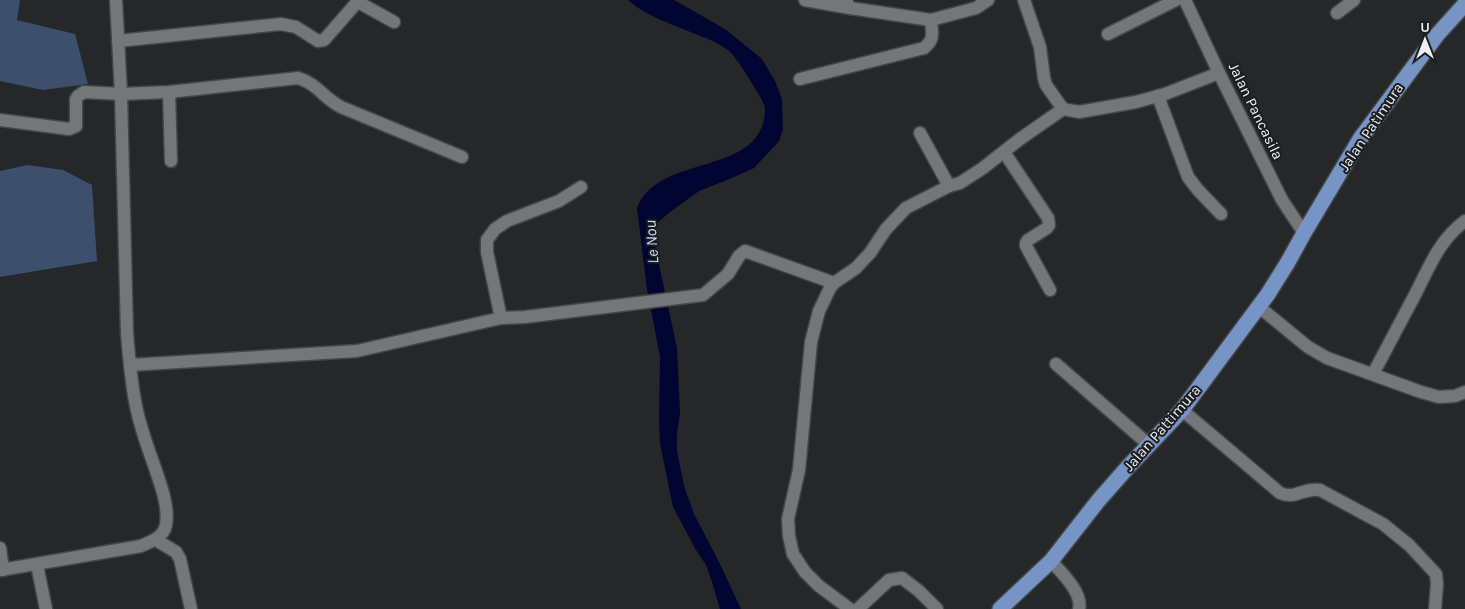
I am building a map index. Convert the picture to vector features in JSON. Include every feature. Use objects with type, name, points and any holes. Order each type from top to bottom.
[{"type":"main road","name":"Jalan Patimura","points":[[1304,233],[1360,139],[1437,35],[1465,4]]},
{"type":"main road","name":"Jalan Pattimura","points":[[1000,609],[1051,561],[1098,501],[1148,444],[1182,410],[1258,306],[1288,262],[1304,233]]},
{"type":"street","points":[[0,548],[1,570],[141,546],[156,540],[163,533],[166,526],[166,513],[161,487],[136,406],[130,365],[127,333],[121,94],[116,0]]},
{"type":"street","points":[[805,0],[848,4],[931,20],[976,8],[988,0]]},
{"type":"street","points":[[1024,0],[1040,47],[1046,85],[1063,109],[1079,112],[1136,102],[1158,96],[1219,73]]},
{"type":"street","points":[[1108,34],[1148,12],[1176,0]]},
{"type":"street","name":"Jalan Pancasila","points":[[1185,0],[1282,200],[1304,233]]},
{"type":"street","points":[[1337,13],[1354,0]]},
{"type":"street","points":[[118,41],[281,24],[296,27],[318,41],[324,40],[359,1],[394,22]]},
{"type":"street","points":[[800,79],[924,48],[930,43],[932,37],[931,20]]},
{"type":"street","points":[[0,120],[73,128],[77,122],[76,99],[84,92],[121,94],[169,92],[298,78],[315,86],[331,102],[341,107],[462,157]]},
{"type":"street","points":[[169,92],[171,161]]},
{"type":"street","points":[[1158,96],[1188,177],[1221,214]]},
{"type":"street","points":[[850,609],[805,572],[793,554],[788,519],[799,470],[811,342],[819,311],[834,283],[856,268],[870,253],[886,229],[906,208],[949,186],[960,183],[1063,109]]},
{"type":"street","points":[[920,132],[949,186]]},
{"type":"street","points":[[1004,152],[1048,218],[1049,225],[1047,228],[1028,240],[1026,246],[1050,290]]},
{"type":"street","points":[[501,318],[487,252],[487,240],[494,229],[507,221],[559,201],[581,186]]},
{"type":"street","points":[[1373,374],[1410,306],[1435,253],[1446,239],[1465,221]]},
{"type":"street","points":[[130,365],[357,351],[501,318],[641,304],[703,295],[728,274],[739,256],[745,251],[834,283]]},
{"type":"street","points":[[1258,306],[1318,354],[1421,392],[1439,397],[1462,396]]},
{"type":"street","points":[[1056,364],[1148,444]]},
{"type":"street","points":[[1182,410],[1280,492],[1287,496],[1309,489],[1320,490],[1395,532],[1410,545],[1436,574],[1437,584],[1434,609]]},
{"type":"street","points":[[156,540],[176,552],[180,559],[191,609]]},
{"type":"street","points":[[1051,561],[1068,580],[1078,596],[1081,604],[1080,609]]},
{"type":"street","points":[[37,565],[46,609]]},
{"type":"street","points":[[858,609],[889,580],[902,578],[938,609]]},
{"type":"shaded area","points":[[0,0],[20,0],[17,20],[75,34],[88,84],[43,90],[0,81]]},
{"type":"shaded area","points":[[28,165],[63,170],[92,185],[97,261],[0,277],[0,171]]},
{"type":"water","name":"Le Nou","points":[[628,0],[674,0],[725,29],[762,59],[775,81],[782,99],[783,130],[779,141],[754,168],[699,191],[658,222],[654,232],[654,241],[677,348],[680,413],[677,451],[684,486],[694,514],[741,609],[720,609],[706,565],[673,507],[660,444],[660,357],[647,289],[637,208],[649,191],[666,179],[686,170],[728,157],[746,147],[759,133],[765,109],[753,85],[729,51],[714,42],[648,14]]}]
